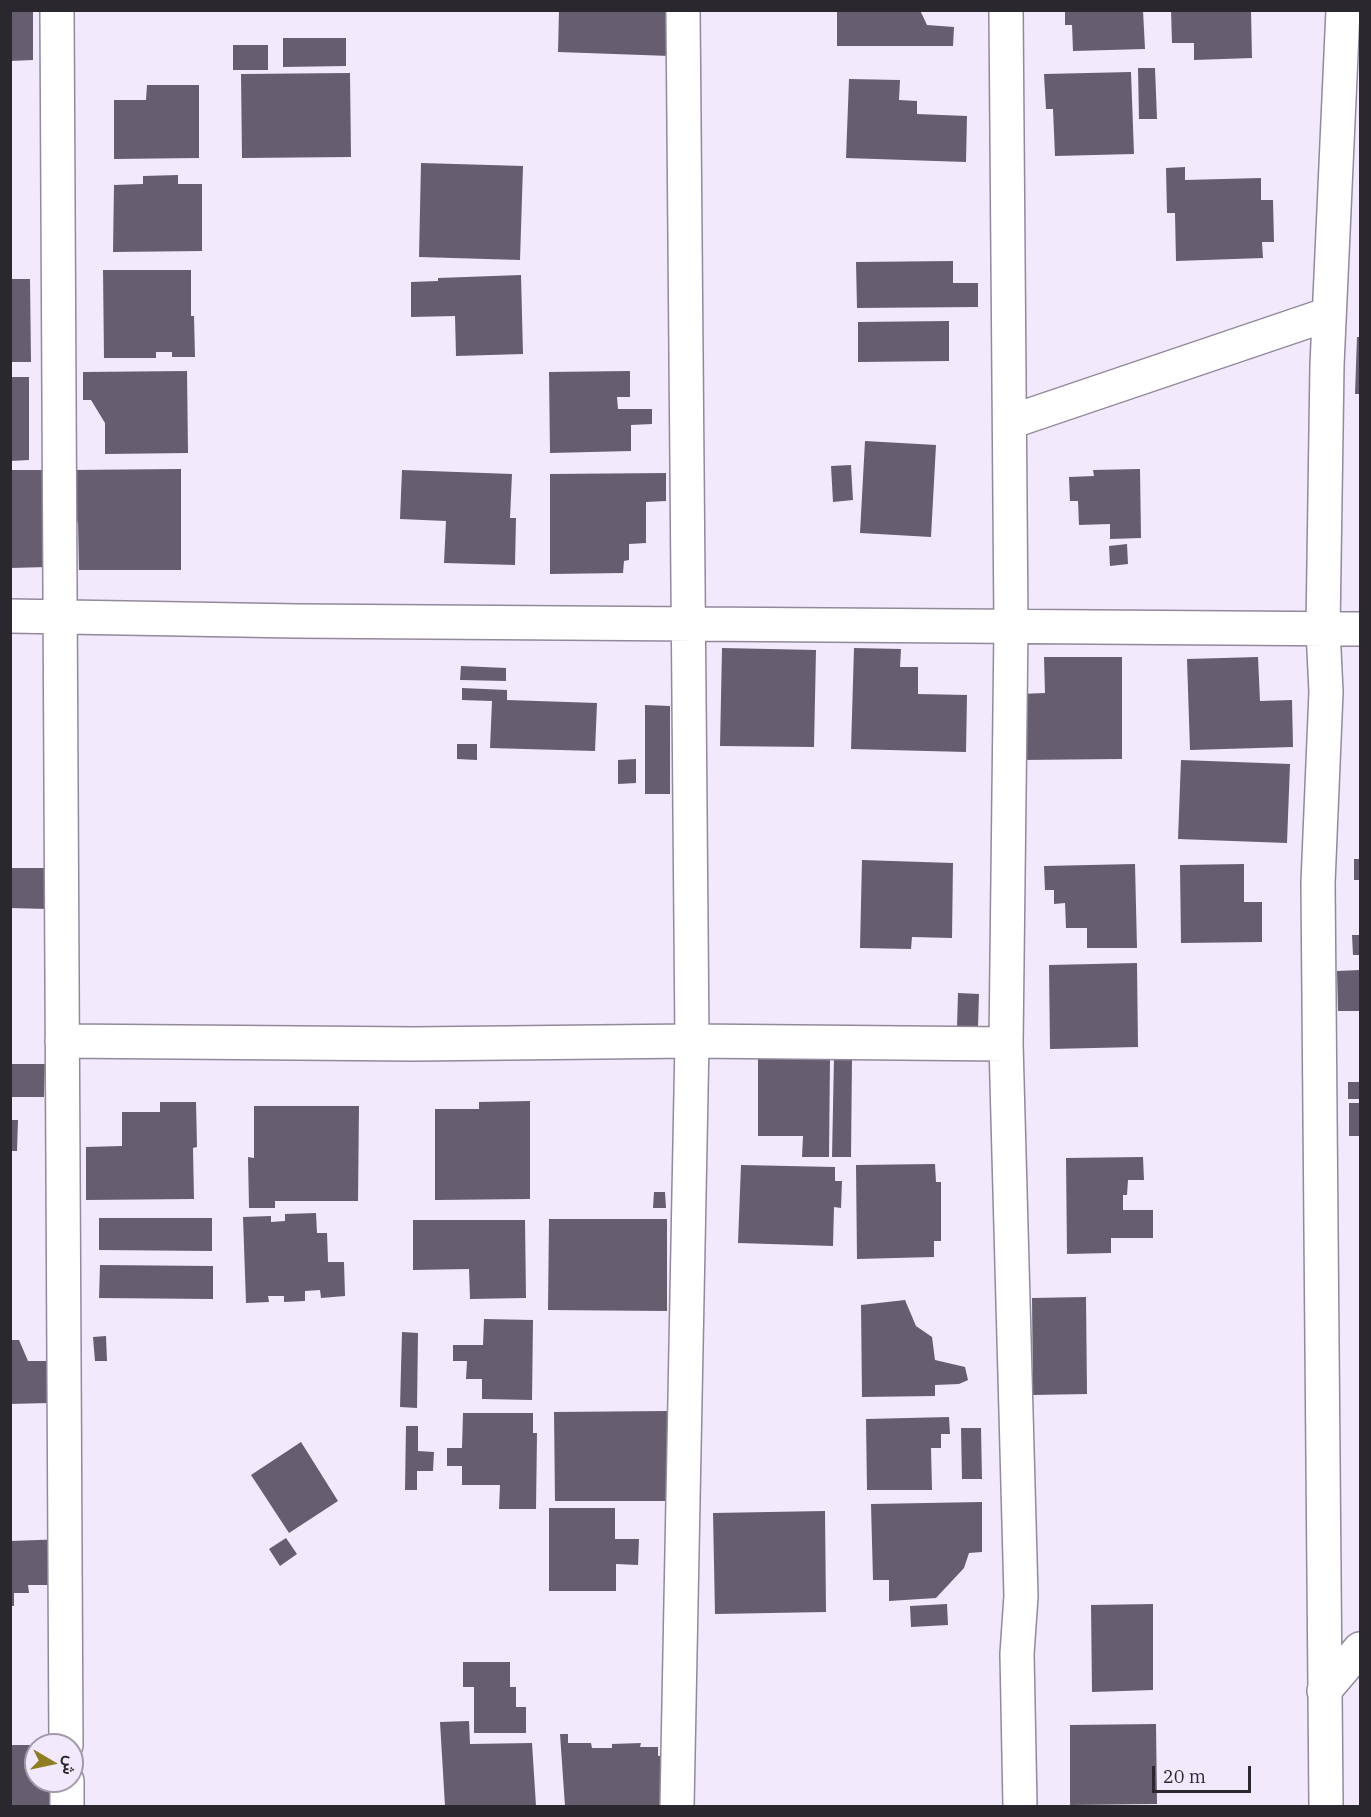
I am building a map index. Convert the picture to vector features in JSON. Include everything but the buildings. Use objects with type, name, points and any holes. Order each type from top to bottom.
[{"type":"street","points":[[57,10],[66,1733]]},
{"type":"street","points":[[677,1806],[692,1041],[683,10]]},
{"type":"street","points":[[1006,10],[1011,627],[1006,1044],[1021,1596],[1017,1654],[1020,1806]]},
{"type":"street","points":[[1326,1806],[1318,895],[1326,692],[1323,629],[1329,314],[1343,10]]},
{"type":"street","points":[[1010,422],[1329,314]]},
{"type":"street","points":[[10,616],[297,621],[1360,629]]},
{"type":"street","points":[[62,1041],[414,1044],[692,1041],[1006,1044]]},
{"type":"street","points":[[1324,1691],[1360,1649]]}]
